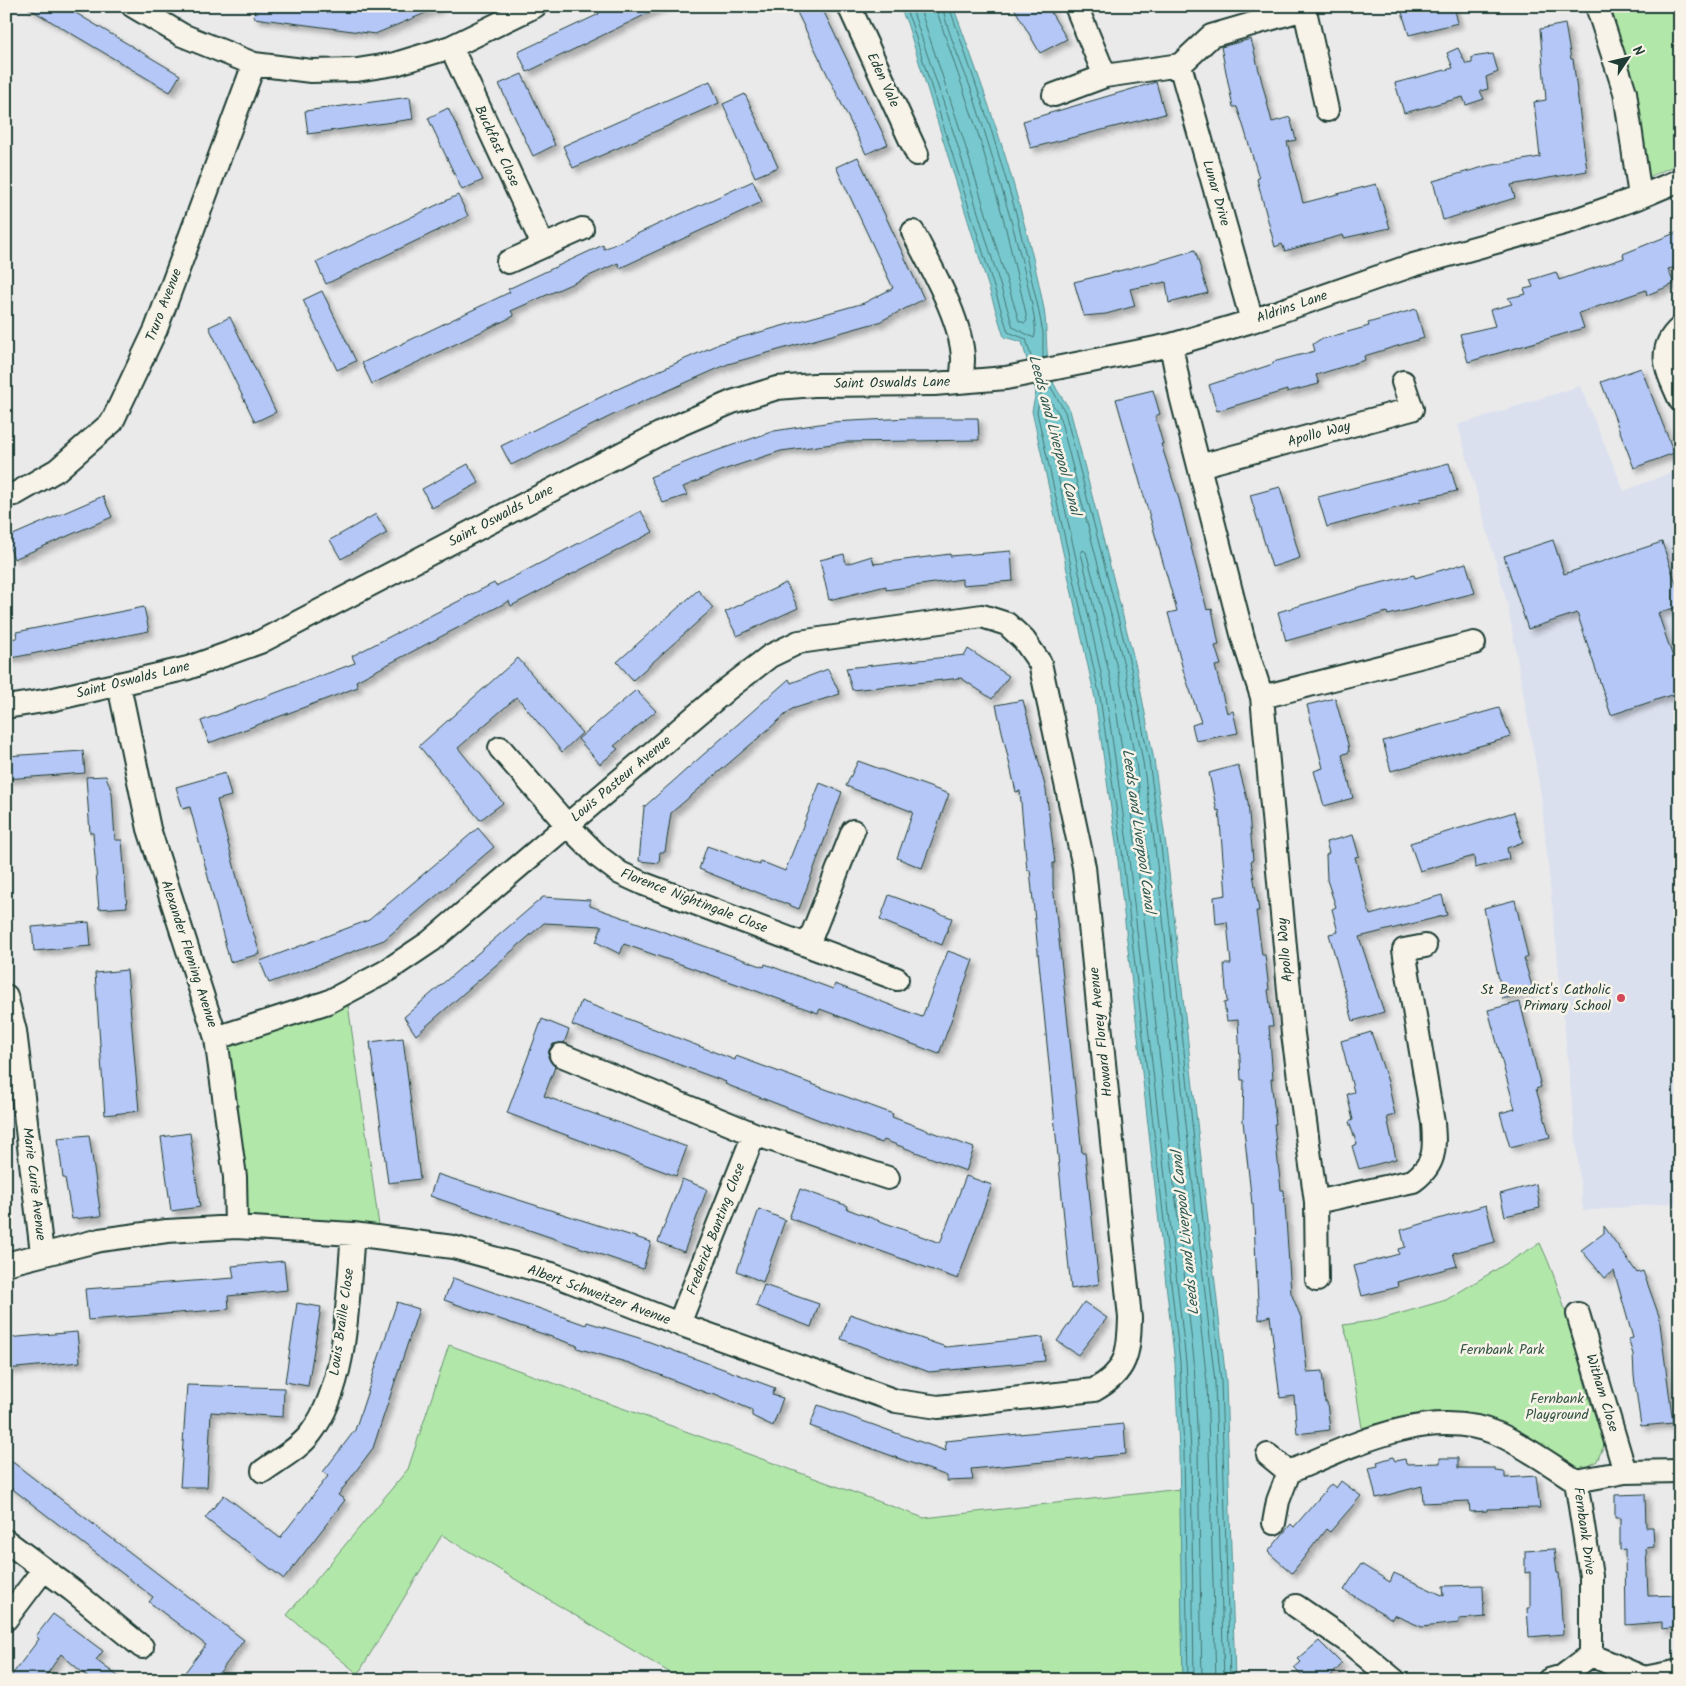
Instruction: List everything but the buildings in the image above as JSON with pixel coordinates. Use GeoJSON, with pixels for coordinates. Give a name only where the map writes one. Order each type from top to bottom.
{"type":"FeatureCollection","features":[{"type":"Feature","properties":{"kind":"street"},"geometry":{"type":"LineString","coordinates":[[134,6],[182,35],[254,64],[311,71],[357,70],[395,64],[451,47],[535,6]]}},
{"type":"Feature","properties":{"kind":"street","name":"Eden Vale"},"geometry":{"type":"LineString","coordinates":[[849,6],[917,154]]}},
{"type":"Feature","properties":{"kind":"street"},"geometry":{"type":"LineString","coordinates":[[1076,6],[1105,76]]}},
{"type":"Feature","properties":{"kind":"street"},"geometry":{"type":"LineString","coordinates":[[1597,6],[1625,92],[1640,197]]}},
{"type":"Feature","properties":{"kind":"street"},"geometry":{"type":"LineString","coordinates":[[1054,95],[1105,76],[1180,65],[1210,36],[1304,8],[1327,110]]}},
{"type":"Feature","properties":{"kind":"street","name":"Buckfast Close"},"geometry":{"type":"LineString","coordinates":[[451,47],[543,245]]}},
{"type":"Feature","properties":{"kind":"street","name":"Truro Avenue"},"geometry":{"type":"LineString","coordinates":[[6,495],[15,494],[57,470],[112,422],[156,329],[254,64]]}},
{"type":"Feature","properties":{"kind":"street","name":"Lunar Drive"},"geometry":{"type":"LineString","coordinates":[[1180,65],[1252,321]]}},
{"type":"Feature","properties":{"kind":"street","name":"Aldrins Lane"},"geometry":{"type":"LineString","coordinates":[[1006,378],[1171,345],[1252,321],[1413,265],[1575,220],[1640,197],[1680,180]]}},
{"type":"Feature","properties":{"kind":"street"},"geometry":{"type":"LineString","coordinates":[[508,262],[582,229]]}},
{"type":"Feature","properties":{"kind":"street"},"geometry":{"type":"LineString","coordinates":[[913,232],[942,291],[959,338],[963,358],[961,382]]}},
{"type":"Feature","properties":{"kind":"street"},"geometry":{"type":"LineString","coordinates":[[1680,328],[1665,347],[1665,363],[1680,400]]}},
{"type":"Feature","properties":{"kind":"street","name":"Apollo Way"},"geometry":{"type":"LineString","coordinates":[[1171,345],[1199,466],[1243,638],[1262,697],[1293,1034],[1316,1202],[1317,1280]]}},
{"type":"Feature","properties":{"kind":"street","name":"Saint Oswalds Lane"},"geometry":{"type":"LineString","coordinates":[[6,707],[119,685],[188,668],[260,642],[665,430],[732,402],[777,388],[814,385],[934,384],[1006,378]]}},
{"type":"Feature","properties":{"kind":"street","name":"Apollo Way"},"geometry":{"type":"LineString","coordinates":[[1199,466],[1412,409],[1403,382]]}},
{"type":"Feature","properties":{"kind":"street","name":"Louis Pasteur Avenue"},"geometry":{"type":"LineString","coordinates":[[216,1038],[328,1002],[385,972],[431,941],[726,690],[770,656],[799,642],[982,616],[1007,624],[1024,640],[1040,663]]}},
{"type":"Feature","properties":{"kind":"street"},"geometry":{"type":"LineString","coordinates":[[1262,697],[1474,643]]}},
{"type":"Feature","properties":{"kind":"street","name":"Howard Florey Avenue"},"geometry":{"type":"LineString","coordinates":[[1040,663],[1084,867],[1130,1318],[1129,1350],[1120,1369],[1109,1382],[1094,1390]]}},
{"type":"Feature","properties":{"kind":"street","name":"Alexander Fleming Avenue"},"geometry":{"type":"LineString","coordinates":[[119,685],[150,829],[216,1038],[235,1177],[236,1227]]}},
{"type":"Feature","properties":{"kind":"street","name":"Florence Nightingale Close"},"geometry":{"type":"LineString","coordinates":[[500,748],[567,825],[608,865],[620,873],[653,888],[897,979]]}},
{"type":"Feature","properties":{"kind":"street"},"geometry":{"type":"LineString","coordinates":[[808,945],[853,831]]}},
{"type":"Feature","properties":{"kind":"street"},"geometry":{"type":"LineString","coordinates":[[1316,1202],[1413,1180],[1425,1172],[1435,1150],[1419,1032],[1404,950],[1425,946]]}},
{"type":"Feature","properties":{"kind":"street","name":"Marie Curie Avenue"},"geometry":{"type":"LineString","coordinates":[[6,996],[15,1031],[42,1253]]}},
{"type":"Feature","properties":{"kind":"street"},"geometry":{"type":"LineString","coordinates":[[561,1055],[754,1134],[888,1178]]}},
{"type":"Feature","properties":{"kind":"street","name":"Frederick Banting Close"},"geometry":{"type":"LineString","coordinates":[[679,1324],[754,1134]]}},
{"type":"Feature","properties":{"kind":"street","name":"Albert Schweitzer Avenue"},"geometry":{"type":"LineString","coordinates":[[6,1264],[42,1253],[100,1240],[167,1231],[236,1227],[352,1234],[452,1248],[552,1274],[679,1324],[904,1402],[938,1407],[1094,1390]]}},
{"type":"Feature","properties":{"kind":"street","name":"Louis Braille Close"},"geometry":{"type":"LineString","coordinates":[[263,1471],[299,1446],[311,1433],[327,1407],[338,1366],[344,1330],[352,1234]]}},
{"type":"Feature","properties":{"kind":"street","name":"Witham Close"},"geometry":{"type":"LineString","coordinates":[[1578,1314],[1625,1472]]}},
{"type":"Feature","properties":{"kind":"street"},"geometry":{"type":"LineString","coordinates":[[1274,1523],[1278,1501],[1289,1472],[1350,1446],[1386,1434],[1442,1425],[1480,1428],[1498,1434],[1576,1481]]}},
{"type":"Feature","properties":{"kind":"street"},"geometry":{"type":"LineString","coordinates":[[1268,1455],[1289,1472]]}},
{"type":"Feature","properties":{"kind":"street","name":"Fernbank Drive"},"geometry":{"type":"LineString","coordinates":[[1591,1655],[1591,1576],[1576,1481],[1625,1472],[1680,1471]]}},
{"type":"Feature","properties":{"kind":"street"},"geometry":{"type":"LineString","coordinates":[[6,1541],[72,1590],[142,1647]]}},
{"type":"Feature","properties":{"kind":"street"},"geometry":{"type":"LineString","coordinates":[[6,1619],[35,1563]]}},
{"type":"Feature","properties":{"kind":"street"},"geometry":{"type":"LineString","coordinates":[[1296,1606],[1350,1643],[1394,1680]]}},
{"type":"Feature","properties":{"kind":"street"},"geometry":{"type":"LineString","coordinates":[[1549,1680],[1563,1676],[1591,1655],[1644,1678],[1680,1671]]}},
{"type":"Feature","properties":{"kind":"shaded area","name":"St Benedict's Catholic Primary School"},"geometry":{"type":"Polygon","coordinates":[[[1580,386],[1624,491],[1680,469],[1680,1202],[1583,1211],[1541,795],[1508,606],[1458,425],[1580,386]]]}},
{"type":"Feature","properties":{"kind":"green space"},"geometry":{"type":"Polygon","coordinates":[[[1601,6],[1680,6],[1680,163],[1649,177],[1629,83],[1601,6]]]}},
{"type":"Feature","properties":{"kind":"green space"},"geometry":{"type":"Polygon","coordinates":[[[347,997],[380,1233],[240,1223],[223,1043],[347,997]]]}},
{"type":"Feature","properties":{"kind":"green space","name":"Fernbank Park"},"geometry":{"type":"Polygon","coordinates":[[[1540,1243],[1561,1296],[1588,1395],[1605,1443],[1597,1461],[1580,1471],[1516,1435],[1482,1420],[1465,1415],[1437,1412],[1426,1413],[1393,1419],[1362,1428],[1348,1340],[1343,1325],[1378,1320],[1446,1300],[1540,1243]]]}},
{"type":"Feature","properties":{"kind":"green space"},"geometry":{"type":"Polygon","coordinates":[[[449,1345],[924,1518],[1180,1489],[1183,1680],[682,1680],[442,1535],[358,1674],[287,1615],[408,1469],[449,1345]]]}},
{"type":"Feature","properties":{"kind":"water","name":"Leeds and Liverpool Canal"},"geometry":{"type":"Polygon","coordinates":[[[899,6],[953,6],[972,57],[1014,186],[1044,309],[1047,356],[1051,375],[1070,410],[1136,667],[1154,760],[1166,846],[1226,1381],[1235,1680],[1183,1680],[1179,1452],[1175,1363],[1116,843],[1095,698],[1032,411],[1036,392],[1022,342],[1004,337],[907,23],[899,6]]]}},
{"type":"Feature","properties":{"kind":"place","name":"St Benedict's Catholic Primary School"},"geometry":{"type":"Point","coordinates":[1621,998]}},
{"type":"Feature","properties":{"kind":"park label","name":"Fernbank Playground"},"geometry":{"type":"Point","coordinates":[1557,1408]}}]}
